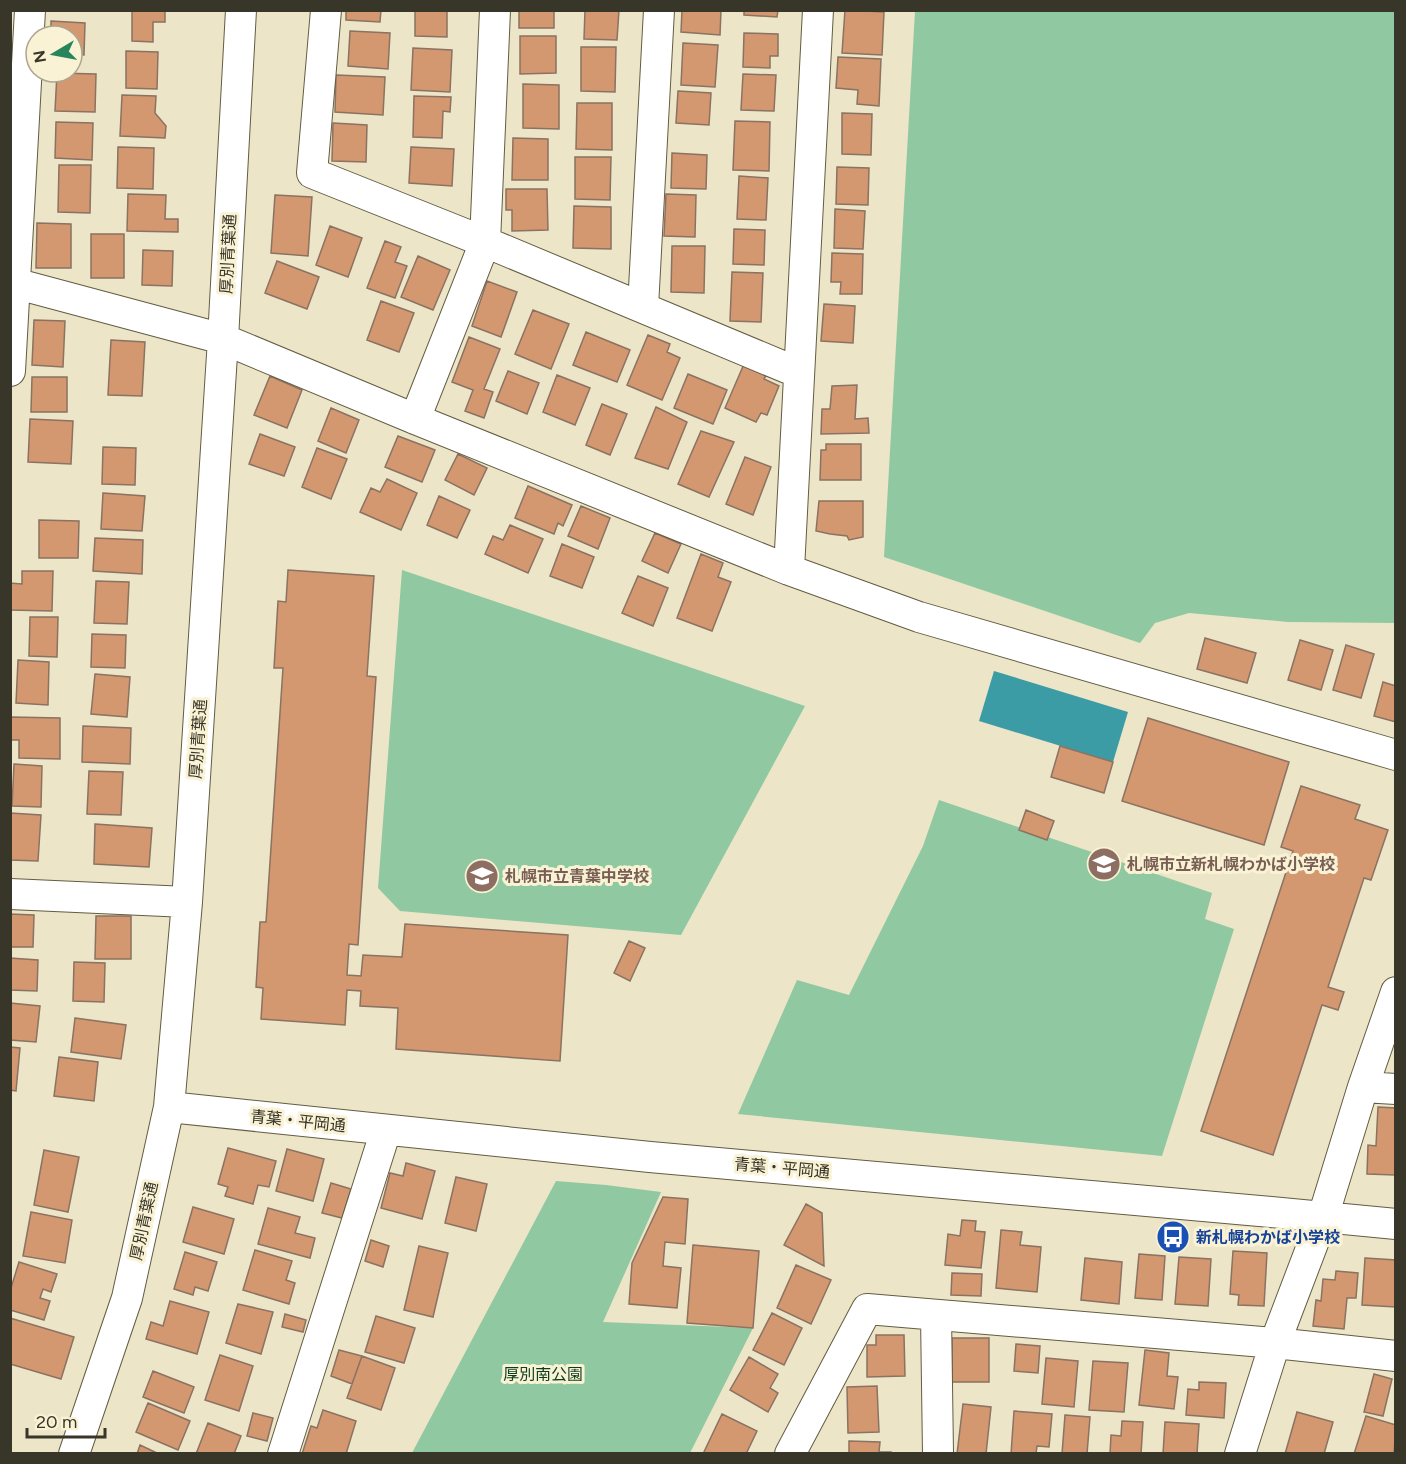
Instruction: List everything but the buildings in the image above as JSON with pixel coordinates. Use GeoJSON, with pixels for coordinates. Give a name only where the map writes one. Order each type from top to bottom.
{"type":"FeatureCollection","features":[{"type":"Feature","properties":{"kind":"street"},"geometry":{"type":"LineString","coordinates":[[10,371],[13,282],[30,10]]}},
{"type":"Feature","properties":{"kind":"street","name":"厚別青葉通"},"geometry":{"type":"LineString","coordinates":[[74,1454],[128,1298],[169,1107],[187,902],[223,339],[241,10]]}},
{"type":"Feature","properties":{"kind":"street"},"geometry":{"type":"LineString","coordinates":[[326,10],[312,173],[485,242],[799,373]]}},
{"type":"Feature","properties":{"kind":"street"},"geometry":{"type":"LineString","coordinates":[[416,419],[485,242],[495,10]]}},
{"type":"Feature","properties":{"kind":"street"},"geometry":{"type":"LineString","coordinates":[[643,307],[658,10]]}},
{"type":"Feature","properties":{"kind":"street"},"geometry":{"type":"LineString","coordinates":[[789,570],[818,10]]}},
{"type":"Feature","properties":{"kind":"street"},"geometry":{"type":"LineString","coordinates":[[13,282],[223,339],[789,570],[919,617],[1395,755]]}},
{"type":"Feature","properties":{"kind":"street"},"geometry":{"type":"LineString","coordinates":[[10,894],[187,902]]}},
{"type":"Feature","properties":{"kind":"street"},"geometry":{"type":"LineString","coordinates":[[1240,1454],[1275,1343],[1323,1217],[1395,992]]}},
{"type":"Feature","properties":{"kind":"street"},"geometry":{"type":"LineString","coordinates":[[1363,1087],[1395,1089]]}},
{"type":"Feature","properties":{"kind":"street","name":"青葉・平岡通"},"geometry":{"type":"LineString","coordinates":[[169,1107],[650,1157],[1395,1224]]}},
{"type":"Feature","properties":{"kind":"street"},"geometry":{"type":"LineString","coordinates":[[283,1454],[386,1130]]}},
{"type":"Feature","properties":{"kind":"street"},"geometry":{"type":"LineString","coordinates":[[790,1454],[867,1309],[1275,1343],[1395,1356]]}},
{"type":"Feature","properties":{"kind":"street"},"geometry":{"type":"LineString","coordinates":[[936,1315],[938,1454]]}},
{"type":"Feature","properties":{"kind":"green space"},"geometry":{"type":"Polygon","coordinates":[[[915,11],[1395,11],[1395,623],[1288,622],[1189,613],[1155,623],[1140,643],[884,557],[915,11]]]}},
{"type":"Feature","properties":{"kind":"green space"},"geometry":{"type":"Polygon","coordinates":[[[402,570],[805,706],[681,935],[400,911],[378,888],[402,570]]]}},
{"type":"Feature","properties":{"kind":"green space"},"geometry":{"type":"Polygon","coordinates":[[[939,800],[1212,893],[1205,919],[1234,929],[1162,1156],[738,1114],[797,980],[849,995],[923,846],[939,800]]]}},
{"type":"Feature","properties":{"kind":"green space","name":"厚別南公園"},"geometry":{"type":"Polygon","coordinates":[[[556,1181],[661,1192],[603,1322],[753,1328],[690,1453],[412,1453],[556,1181]]]}},
{"type":"Feature","properties":{"kind":"water"},"geometry":{"type":"Polygon","coordinates":[[[994,671],[1128,712],[1113,762],[979,721],[994,671]]]}},
{"type":"Feature","properties":{"kind":"place","name":"札幌市立新札幌わかば小学校"},"geometry":{"type":"Point","coordinates":[1104,864]}},
{"type":"Feature","properties":{"kind":"place","name":"札幌市立青葉中学校"},"geometry":{"type":"Point","coordinates":[482,876]}},
{"type":"Feature","properties":{"kind":"place","name":"新札幌わかば小学校"},"geometry":{"type":"Point","coordinates":[1173,1237]}}]}
